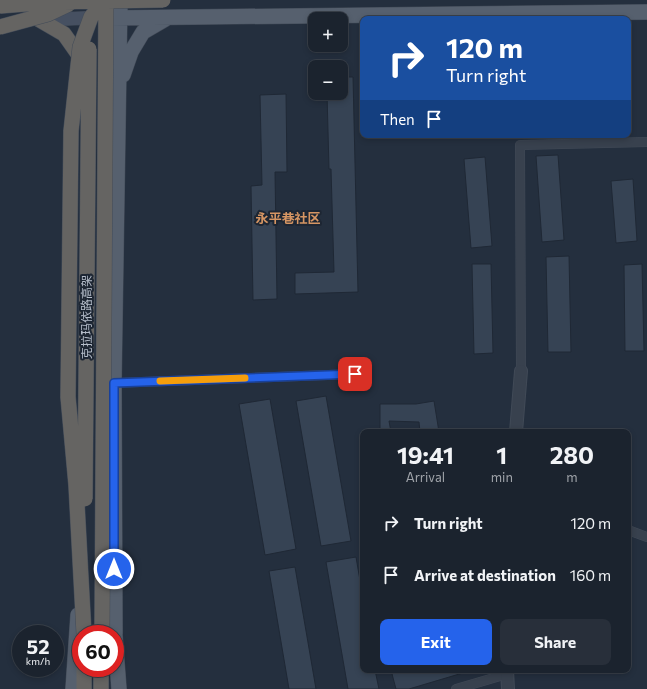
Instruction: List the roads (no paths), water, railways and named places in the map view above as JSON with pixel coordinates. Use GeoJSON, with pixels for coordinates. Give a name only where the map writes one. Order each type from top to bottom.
{"type":"FeatureCollection","features":[{"type":"Feature","properties":{"kind":"highway"},"geometry":{"type":"LineString","coordinates":[[0,27],[48,14],[67,6],[74,0]]}},
{"type":"Feature","properties":{"kind":"highway","name":"克拉玛依路高架"},"geometry":{"type":"LineString","coordinates":[[84,625],[88,0]]}},
{"type":"Feature","properties":{"kind":"highway"},"geometry":{"type":"LineString","coordinates":[[84,625],[76,484],[68,397],[72,131],[80,48],[91,16],[106,0]]}},
{"type":"Feature","properties":{"kind":"highway","name":"克拉玛依路高架"},"geometry":{"type":"LineString","coordinates":[[102,625],[106,0]]}},
{"type":"Feature","properties":{"kind":"highway"},"geometry":{"type":"LineString","coordinates":[[0,6],[50,2],[163,0]]}},
{"type":"Feature","properties":{"kind":"highway"},"geometry":{"type":"LineString","coordinates":[[40,20],[64,34],[71,42],[86,66]]}},
{"type":"Feature","properties":{"kind":"highway"},"geometry":{"type":"LineString","coordinates":[[84,677],[84,689]]}},
{"type":"Feature","properties":{"kind":"highway"},"geometry":{"type":"LineString","coordinates":[[101,677],[101,689]]}},
{"type":"Feature","properties":{"kind":"main road"},"geometry":{"type":"LineString","coordinates":[[73,689],[81,572],[88,0]]}},
{"type":"Feature","properties":{"kind":"main road"},"geometry":{"type":"LineString","coordinates":[[115,625],[114,383],[120,0]]}},
{"type":"Feature","properties":{"kind":"main road"},"geometry":{"type":"LineString","coordinates":[[0,21],[87,18],[647,12]]}},
{"type":"Feature","properties":{"kind":"main road"},"geometry":{"type":"LineString","coordinates":[[119,85],[131,52],[143,32],[168,18]]}},
{"type":"Feature","properties":{"kind":"main road"},"geometry":{"type":"LineString","coordinates":[[118,677],[119,689]]}},
{"type":"Feature","properties":{"kind":"street"},"geometry":{"type":"LineString","coordinates":[[516,429],[521,371],[520,145],[647,142]]}},
{"type":"Feature","properties":{"kind":"street"},"geometry":{"type":"LineString","coordinates":[[114,383],[355,374]]}},
{"type":"Feature","properties":{"kind":"street"},"geometry":{"type":"LineString","coordinates":[[631,531],[647,537]]}},
{"type":"Feature","properties":{"kind":"street"},"geometry":{"type":"LineString","coordinates":[[456,689],[504,673]]}},
{"type":"Feature","properties":{"kind":"street"},"geometry":{"type":"LineString","coordinates":[[507,673],[508,689]]}},
{"type":"Feature","properties":{"kind":"district","name":"永平巷社区"},"geometry":{"type":"Point","coordinates":[288,218]}}]}
